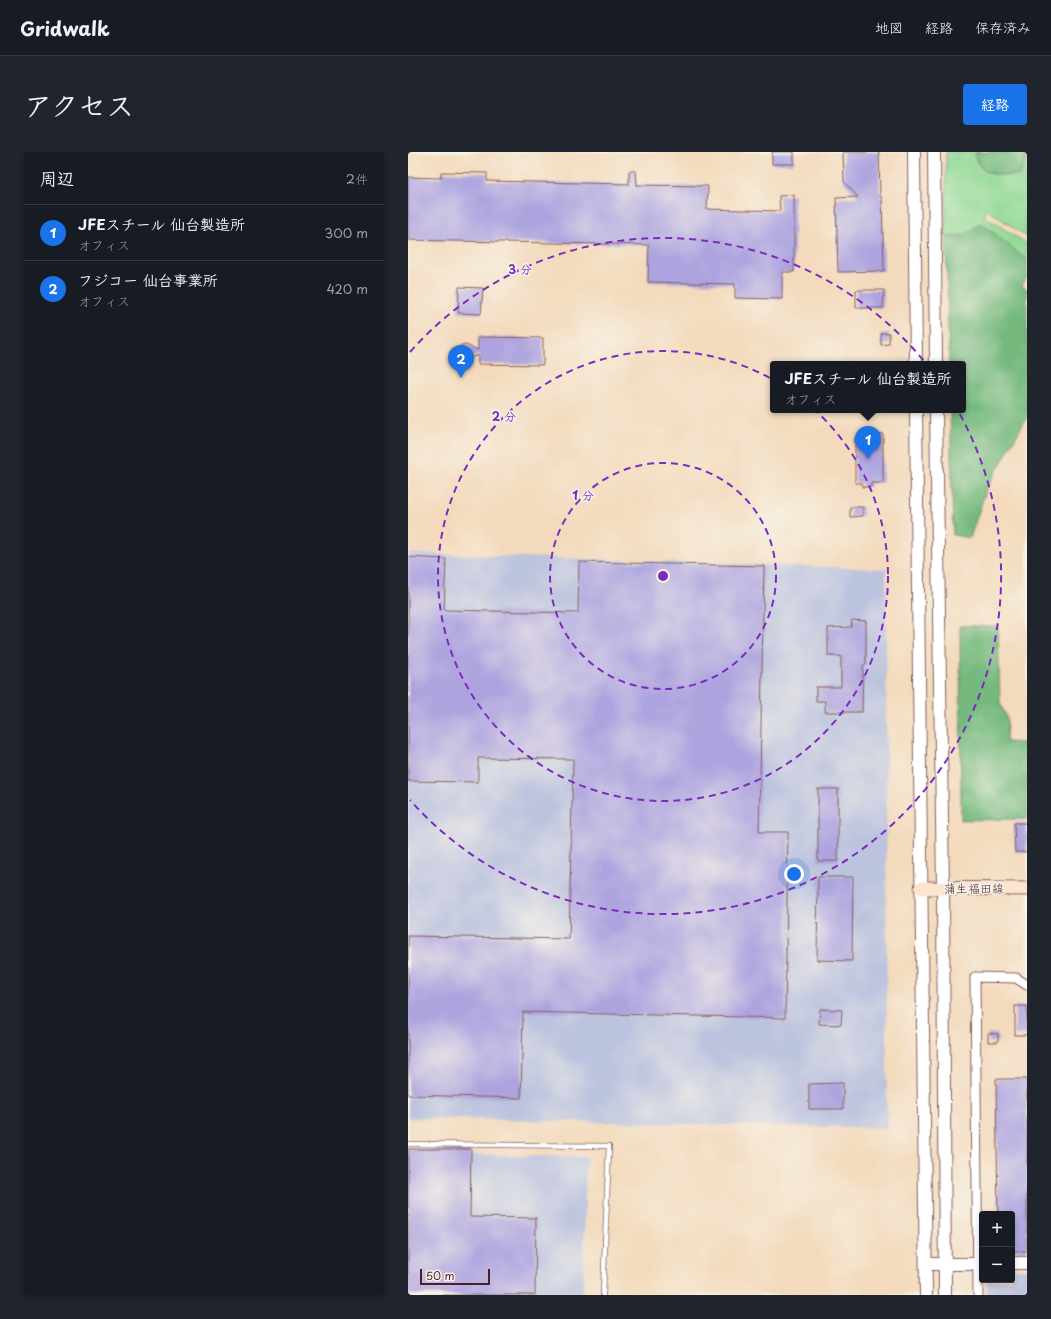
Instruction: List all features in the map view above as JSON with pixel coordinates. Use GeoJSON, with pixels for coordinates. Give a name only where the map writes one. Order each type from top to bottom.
{"type":"FeatureCollection","features":[{"type":"Feature","properties":{"kind":"main road","name":"蒲生福田線"},"geometry":{"type":"LineString","coordinates":[[921,888],[1027,889]]}},
{"type":"Feature","properties":{"kind":"street"},"geometry":{"type":"LineString","coordinates":[[914,152],[916,361]]}},
{"type":"Feature","properties":{"kind":"street"},"geometry":{"type":"LineString","coordinates":[[934,152],[936,361]]}},
{"type":"Feature","properties":{"kind":"street"},"geometry":{"type":"LineString","coordinates":[[916,413],[926,1295]]}},
{"type":"Feature","properties":{"kind":"street"},"geometry":{"type":"LineString","coordinates":[[936,413],[943,888],[945,1295]]}},
{"type":"Feature","properties":{"kind":"street"},"geometry":{"type":"LineString","coordinates":[[980,1247],[974,977],[1016,978],[1027,985]]}},
{"type":"Feature","properties":{"kind":"street"},"geometry":{"type":"LineString","coordinates":[[1015,1263],[1027,1263]]}},
{"type":"Feature","properties":{"kind":"street"},"geometry":{"type":"LineString","coordinates":[[926,1264],[979,1264]]}},
{"type":"Feature","properties":{"kind":"street"},"geometry":{"type":"LineString","coordinates":[[978,1295],[979,1280]]}},
{"type":"Feature","properties":{"kind":"lane"},"geometry":{"type":"LineString","coordinates":[[408,1144],[609,1146],[603,1295]]}},
{"type":"Feature","properties":{"kind":"shaded area"},"geometry":{"type":"Polygon","coordinates":[[[408,553],[886,569],[887,1128],[408,1118],[408,553]]]}},
{"type":"Feature","properties":{"kind":"shaded area"},"geometry":{"type":"Polygon","coordinates":[[[408,1153],[586,1157],[583,1295],[408,1295],[408,1153]]]}},
{"type":"Feature","properties":{"kind":"shaded area"},"geometry":{"type":"Polygon","coordinates":[[[1015,1269],[1027,1269],[1027,1295],[987,1295],[987,1283],[1015,1283],[1015,1269]]]}},
{"type":"Feature","properties":{"kind":"green space"},"geometry":{"type":"Polygon","coordinates":[[[946,152],[977,152],[975,155],[981,168],[992,174],[999,175],[1020,175],[1027,156],[1027,237],[988,210],[984,216],[1027,244],[1027,260],[1022,256],[964,235],[946,237],[946,152]]]}},
{"type":"Feature","properties":{"kind":"green space"},"geometry":{"type":"Polygon","coordinates":[[[977,152],[1027,152],[1020,175],[999,175],[992,174],[981,168],[975,155],[977,152]]]}},
{"type":"Feature","properties":{"kind":"green space"},"geometry":{"type":"Polygon","coordinates":[[[981,223],[1027,260],[1027,276],[1022,286],[1027,289],[1027,417],[986,490],[970,538],[953,535],[950,413],[966,413],[966,361],[949,361],[946,237],[964,235],[981,223]]]}},
{"type":"Feature","properties":{"kind":"green space"},"geometry":{"type":"Polygon","coordinates":[[[960,626],[998,626],[1000,703],[1007,719],[1006,742],[1027,743],[1027,819],[961,820],[960,626]]]}},
{"type":"Feature","properties":{"kind":"building"},"geometry":{"type":"Polygon","coordinates":[[[772,152],[794,152],[794,164],[772,164],[772,152]]]}},
{"type":"Feature","properties":{"kind":"building"},"geometry":{"type":"Polygon","coordinates":[[[843,152],[879,152],[884,271],[838,272],[836,198],[858,197],[844,182],[843,152]]]}},
{"type":"Feature","properties":{"kind":"building"},"geometry":{"type":"Polygon","coordinates":[[[629,171],[636,171],[637,185],[708,186],[707,209],[780,211],[779,196],[794,195],[794,272],[782,272],[782,299],[735,298],[735,284],[648,282],[649,245],[408,240],[408,177],[441,178],[441,172],[487,173],[487,181],[629,184],[629,171]]]}},
{"type":"Feature","properties":{"kind":"building"},"geometry":{"type":"Polygon","coordinates":[[[459,287],[483,288],[481,314],[458,313],[459,287]]]}},
{"type":"Feature","properties":{"kind":"building"},"geometry":{"type":"Polygon","coordinates":[[[856,290],[884,290],[883,308],[856,308],[856,290]]]}},
{"type":"Feature","properties":{"kind":"building"},"geometry":{"type":"Polygon","coordinates":[[[881,333],[889,333],[889,344],[881,345],[881,333]]]}},
{"type":"Feature","properties":{"kind":"building"},"geometry":{"type":"Polygon","coordinates":[[[478,337],[543,338],[543,365],[478,364],[478,355],[466,360],[459,358],[457,352],[461,345],[466,345],[478,350],[478,337]]]}},
{"type":"Feature","properties":{"kind":"building"},"geometry":{"type":"Polygon","coordinates":[[[863,434],[883,434],[883,483],[871,483],[871,487],[862,487],[862,483],[855,483],[855,438],[863,438],[863,434]]]}},
{"type":"Feature","properties":{"kind":"building"},"geometry":{"type":"Polygon","coordinates":[[[850,507],[863,507],[863,516],[850,517],[850,507]]]}},
{"type":"Feature","properties":{"kind":"building"},"geometry":{"type":"Polygon","coordinates":[[[408,557],[446,559],[444,610],[578,613],[579,562],[764,566],[759,832],[788,832],[785,1018],[523,1012],[521,1098],[408,1095],[408,936],[569,939],[573,759],[478,758],[478,782],[408,781],[408,557]]]}},
{"type":"Feature","properties":{"kind":"building"},"geometry":{"type":"Polygon","coordinates":[[[852,620],[866,621],[866,665],[863,665],[862,712],[825,712],[825,701],[816,701],[816,687],[841,687],[841,656],[828,656],[828,628],[851,627],[852,620]]]}},
{"type":"Feature","properties":{"kind":"building"},"geometry":{"type":"Polygon","coordinates":[[[818,789],[838,789],[838,861],[818,861],[818,789]]]}},
{"type":"Feature","properties":{"kind":"building"},"geometry":{"type":"Polygon","coordinates":[[[1014,823],[1027,823],[1027,852],[1015,852],[1014,823]]]}},
{"type":"Feature","properties":{"kind":"building"},"geometry":{"type":"Polygon","coordinates":[[[818,877],[853,877],[852,961],[817,960],[818,877]]]}},
{"type":"Feature","properties":{"kind":"building"},"geometry":{"type":"Polygon","coordinates":[[[1015,1006],[1027,1006],[1027,1035],[1015,1035],[1015,1006]]]}},
{"type":"Feature","properties":{"kind":"building"},"geometry":{"type":"Polygon","coordinates":[[[820,1009],[842,1010],[841,1025],[819,1024],[820,1009]]]}},
{"type":"Feature","properties":{"kind":"building"},"geometry":{"type":"Polygon","coordinates":[[[988,1033],[998,1034],[998,1042],[988,1042],[988,1033]]]}},
{"type":"Feature","properties":{"kind":"building"},"geometry":{"type":"Polygon","coordinates":[[[996,1079],[1027,1079],[1027,1251],[1015,1251],[1015,1211],[998,1211],[996,1079]]]}},
{"type":"Feature","properties":{"kind":"building"},"geometry":{"type":"Polygon","coordinates":[[[843,1083],[843,1109],[809,1109],[809,1084],[843,1083]]]}},
{"type":"Feature","properties":{"kind":"building"},"geometry":{"type":"Polygon","coordinates":[[[408,1149],[471,1149],[470,1217],[536,1218],[535,1295],[408,1295],[408,1149]]]}},
{"type":"Feature","properties":{"kind":"place","name":"フジコー 仙台事業所"},"geometry":{"type":"Point","coordinates":[461,378]}},
{"type":"Feature","properties":{"kind":"place","name":"JFEスチール 仙台製造所"},"geometry":{"type":"Point","coordinates":[868,459]}}]}
